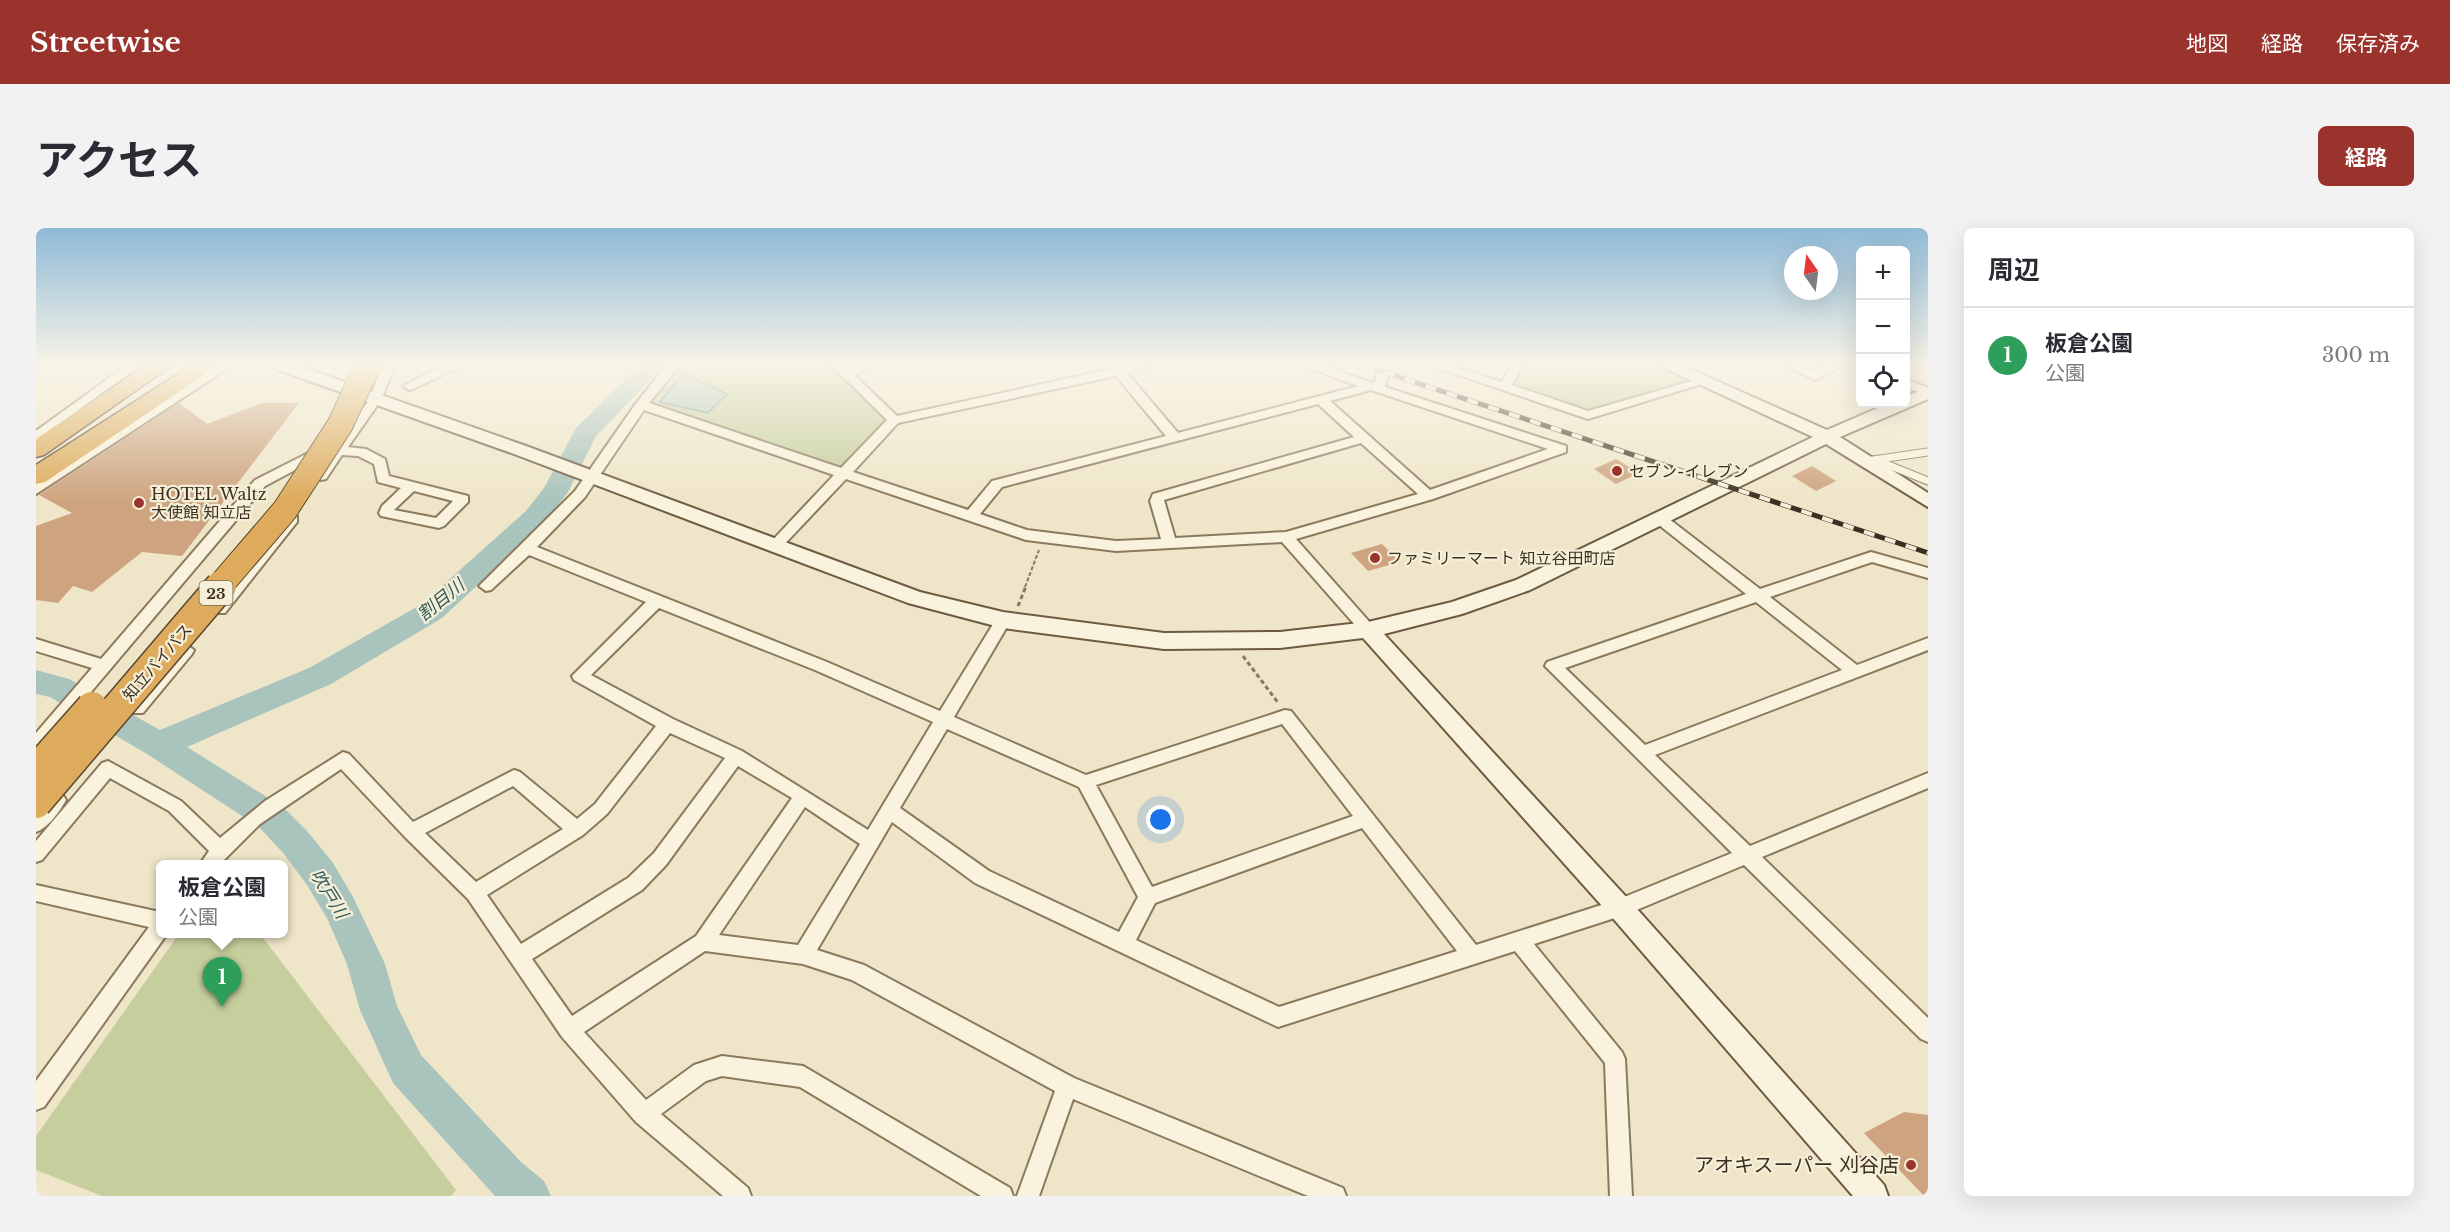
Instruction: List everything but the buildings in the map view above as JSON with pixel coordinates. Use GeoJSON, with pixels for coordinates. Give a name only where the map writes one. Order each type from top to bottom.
{"type":"FeatureCollection","features":[{"type":"Feature","properties":{"kind":"highway"},"geometry":{"type":"LineString","coordinates":[[36,450],[94,410]]}},
{"type":"Feature","properties":{"kind":"highway"},"geometry":{"type":"LineString","coordinates":[[36,456],[104,410]]}},
{"type":"Feature","properties":{"kind":"highway"},"geometry":{"type":"LineString","coordinates":[[36,468],[122,410]]}},
{"type":"Feature","properties":{"kind":"highway"},"geometry":{"type":"LineString","coordinates":[[36,476],[138,410]]}},
{"type":"Feature","properties":{"kind":"highway","name":"知立バイパス"},"geometry":{"type":"LineString","coordinates":[[36,770],[164,627],[266,508],[328,410]]}},
{"type":"Feature","properties":{"kind":"highway","name":"知立バイパス"},"geometry":{"type":"LineString","coordinates":[[36,803],[285,510],[340,425],[347,410]]}},
{"type":"Feature","properties":{"kind":"street"},"geometry":{"type":"LineString","coordinates":[[36,437],[73,410]]}},
{"type":"Feature","properties":{"kind":"street"},"geometry":{"type":"LineString","coordinates":[[36,490],[155,410]]}},
{"type":"Feature","properties":{"kind":"street"},"geometry":{"type":"LineString","coordinates":[[36,824],[255,568],[367,410]]}},
{"type":"Feature","properties":{"kind":"street"},"geometry":{"type":"LineString","coordinates":[[403,410],[915,598],[1008,621],[1164,641],[1232,642],[1281,640],[1368,630],[1455,609],[1523,585],[1827,437],[1887,410]]}},
{"type":"Feature","properties":{"kind":"street"},"geometry":{"type":"LineString","coordinates":[[486,586],[528,549],[580,494],[586,477],[637,410]]}},
{"type":"Feature","properties":{"kind":"street"},"geometry":{"type":"LineString","coordinates":[[656,410],[1026,535],[1116,546],[1286,537],[1428,496],[1561,449],[1442,410]]}},
{"type":"Feature","properties":{"kind":"street"},"geometry":{"type":"LineString","coordinates":[[884,410],[894,420]]}},
{"type":"Feature","properties":{"kind":"street"},"geometry":{"type":"LineString","coordinates":[[774,547],[894,420],[937,410]]}},
{"type":"Feature","properties":{"kind":"street"},"geometry":{"type":"LineString","coordinates":[[1151,410],[1174,437]]}},
{"type":"Feature","properties":{"kind":"street"},"geometry":{"type":"LineString","coordinates":[[972,516],[997,484],[1281,410]]}},
{"type":"Feature","properties":{"kind":"street"},"geometry":{"type":"LineString","coordinates":[[1333,410],[1428,496]]}},
{"type":"Feature","properties":{"kind":"street"},"geometry":{"type":"LineString","coordinates":[[1574,410],[1588,415],[1605,410]]}},
{"type":"Feature","properties":{"kind":"street"},"geometry":{"type":"LineString","coordinates":[[1766,410],[1827,437],[1871,460],[1928,501]]}},
{"type":"Feature","properties":{"kind":"street"},"geometry":{"type":"LineString","coordinates":[[36,745],[260,483],[349,435]]}},
{"type":"Feature","properties":{"kind":"street"},"geometry":{"type":"LineString","coordinates":[[1170,544],[1157,501],[1158,497],[1364,438]]}},
{"type":"Feature","properties":{"kind":"street"},"geometry":{"type":"LineString","coordinates":[[338,451],[361,452],[380,462],[383,479],[452,496],[463,499],[439,523],[386,513],[387,509],[411,486]]}},
{"type":"Feature","properties":{"kind":"street"},"geometry":{"type":"LineString","coordinates":[[1659,518],[1855,672]]}},
{"type":"Feature","properties":{"kind":"street"},"geometry":{"type":"LineString","coordinates":[[1286,537],[1620,908],[1873,1196]]}},
{"type":"Feature","properties":{"kind":"street"},"geometry":{"type":"LineString","coordinates":[[528,549],[821,666],[1085,782],[1148,897]]}},
{"type":"Feature","properties":{"kind":"street"},"geometry":{"type":"LineString","coordinates":[[1928,573],[1888,560],[1872,558],[1553,666],[1928,1032]]}},
{"type":"Feature","properties":{"kind":"street"},"geometry":{"type":"LineString","coordinates":[[656,602],[580,676],[667,724],[736,756],[803,795],[872,842]]}},
{"type":"Feature","properties":{"kind":"street"},"geometry":{"type":"LineString","coordinates":[[803,955],[944,721],[1008,621]]}},
{"type":"Feature","properties":{"kind":"street"},"geometry":{"type":"LineString","coordinates":[[1641,753],[1928,644]]}},
{"type":"Feature","properties":{"kind":"street"},"geometry":{"type":"LineString","coordinates":[[36,645],[102,668]]}},
{"type":"Feature","properties":{"kind":"street"},"geometry":{"type":"LineString","coordinates":[[1085,782],[1285,716],[1472,955]]}},
{"type":"Feature","properties":{"kind":"street"},"geometry":{"type":"LineString","coordinates":[[475,893],[577,830],[601,809],[667,724]]}},
{"type":"Feature","properties":{"kind":"street"},"geometry":{"type":"LineString","coordinates":[[517,957],[635,884],[660,859],[736,756]]}},
{"type":"Feature","properties":{"kind":"street"},"geometry":{"type":"LineString","coordinates":[[36,854],[108,768],[175,806],[219,851],[288,793],[343,759],[411,832],[475,893],[569,1030],[644,1114],[740,1196]]}},
{"type":"Feature","properties":{"kind":"street"},"geometry":{"type":"LineString","coordinates":[[411,832],[513,777],[577,830]]}},
{"type":"Feature","properties":{"kind":"street"},"geometry":{"type":"LineString","coordinates":[[891,811],[982,877],[1278,1017],[1620,908],[1928,780]]}},
{"type":"Feature","properties":{"kind":"street"},"geometry":{"type":"LineString","coordinates":[[569,1030],[703,942],[803,795]]}},
{"type":"Feature","properties":{"kind":"street"},"geometry":{"type":"LineString","coordinates":[[1124,943],[1148,897],[1365,819]]}},
{"type":"Feature","properties":{"kind":"street"},"geometry":{"type":"LineString","coordinates":[[36,893],[156,920]]}},
{"type":"Feature","properties":{"kind":"street"},"geometry":{"type":"LineString","coordinates":[[36,1099],[156,933]]}},
{"type":"Feature","properties":{"kind":"street"},"geometry":{"type":"LineString","coordinates":[[1518,940],[1615,1059],[1621,1196]]}},
{"type":"Feature","properties":{"kind":"street"},"geometry":{"type":"LineString","coordinates":[[703,942],[803,955],[857,972],[1067,1086],[1335,1196]]}},
{"type":"Feature","properties":{"kind":"street"},"geometry":{"type":"LineString","coordinates":[[644,1114],[701,1072],[722,1066],[803,1077],[1002,1196]]}},
{"type":"Feature","properties":{"kind":"street"},"geometry":{"type":"LineString","coordinates":[[1028,1196],[1067,1086]]}},
{"type":"Feature","properties":{"kind":"lane"},"geometry":{"type":"LineString","coordinates":[[1871,460],[1928,452]]}},
{"type":"Feature","properties":{"kind":"lane"},"geometry":{"type":"LineString","coordinates":[[1871,460],[1928,482]]}},
{"type":"Feature","properties":{"kind":"path"},"geometry":{"type":"LineString","coordinates":[[1008,621],[1044,537]]}},
{"type":"Feature","properties":{"kind":"path"},"geometry":{"type":"LineString","coordinates":[[1232,642],[1284,710],[1285,716]]}},
{"type":"Feature","properties":{"kind":"green space"},"geometry":{"type":"Polygon","coordinates":[[[674,410],[874,410],[885,422],[844,464],[838,466],[674,410]]]}},
{"type":"Feature","properties":{"kind":"green space"},"geometry":{"type":"Polygon","coordinates":[[[176,938],[263,938],[456,1190],[451,1196],[102,1196],[36,1170],[36,1136],[176,938]]]}},
{"type":"Feature","properties":{"kind":"waterway","name":"割目川"},"geometry":{"type":"LineString","coordinates":[[158,745],[320,676],[432,611],[535,517],[555,492],[585,433],[608,410]]}},
{"type":"Feature","properties":{"kind":"waterway","name":"吹戸川"},"geometry":{"type":"LineString","coordinates":[[36,682],[58,687],[158,745]]}},
{"type":"Feature","properties":{"kind":"waterway","name":"吹戸川"},"geometry":{"type":"LineString","coordinates":[[158,745],[271,817],[296,843],[320,874],[340,908],[366,964],[379,1010],[407,1069],[506,1177],[529,1196]]}},
{"type":"Feature","properties":{"kind":"railway"},"geometry":{"type":"LineString","coordinates":[[1499,410],[1928,553]]}},
{"type":"Feature","properties":{"kind":"place","name":"セブン-イレブン"},"geometry":{"type":"Point","coordinates":[1617,471]}},
{"type":"Feature","properties":{"kind":"place","name":"HOTEL Waltz 大使館 知立店"},"geometry":{"type":"Point","coordinates":[139,503]}},
{"type":"Feature","properties":{"kind":"place","name":"ファミリーマート 知立谷田町店"},"geometry":{"type":"Point","coordinates":[1375,558]}},
{"type":"Feature","properties":{"kind":"place","name":"板倉公園"},"geometry":{"type":"Point","coordinates":[222,1007]}},
{"type":"Feature","properties":{"kind":"place","name":"アオキスーパー 刈谷店"},"geometry":{"type":"Point","coordinates":[1911,1165]}}]}
